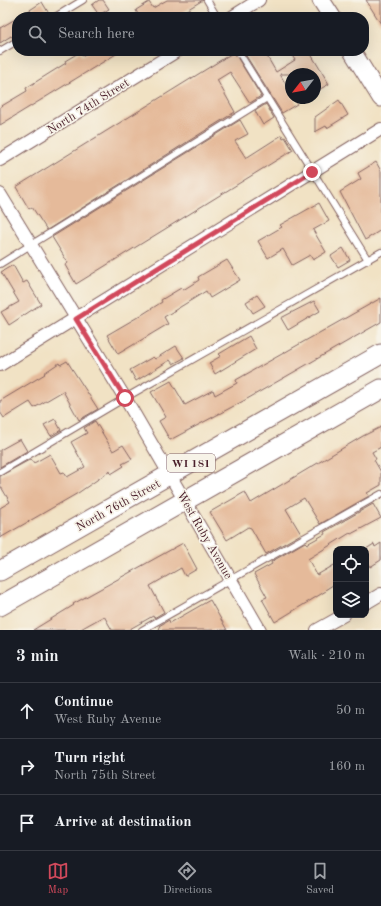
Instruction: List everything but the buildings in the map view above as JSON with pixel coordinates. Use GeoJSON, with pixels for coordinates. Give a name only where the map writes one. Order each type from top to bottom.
{"type":"FeatureCollection","features":[{"type":"Feature","properties":{"kind":"main road","name":"North 76th Street"},"geometry":{"type":"LineString","coordinates":[[0,571],[171,475],[381,354]]}},
{"type":"Feature","properties":{"kind":"main road","name":"WI 181"},"geometry":{"type":"LineString","coordinates":[[0,606],[381,389]]}},
{"type":"Feature","properties":{"kind":"street"},"geometry":{"type":"LineString","coordinates":[[240,12],[259,0]]}},
{"type":"Feature","properties":{"kind":"street"},"geometry":{"type":"LineString","coordinates":[[321,0],[329,12]]}},
{"type":"Feature","properties":{"kind":"street","name":"North 74th Street"},"geometry":{"type":"LineString","coordinates":[[0,160],[169,56]]}},
{"type":"Feature","properties":{"kind":"street"},"geometry":{"type":"LineString","coordinates":[[355,56],[381,98]]}},
{"type":"Feature","properties":{"kind":"street"},"geometry":{"type":"LineString","coordinates":[[0,365],[381,129]]}},
{"type":"Feature","properties":{"kind":"street","name":"West Ruby Avenue"},"geometry":{"type":"LineString","coordinates":[[0,194],[32,244],[171,475],[185,502],[260,630]]}},
{"type":"Feature","properties":{"kind":"street"},"geometry":{"type":"LineString","coordinates":[[369,601],[381,594]]}},
{"type":"Feature","properties":{"kind":"street"},"geometry":{"type":"LineString","coordinates":[[318,630],[339,618]]}},
{"type":"Feature","properties":{"kind":"lane"},"geometry":{"type":"LineString","coordinates":[[64,12],[83,0]]}},
{"type":"Feature","properties":{"kind":"lane"},"geometry":{"type":"LineString","coordinates":[[207,0],[214,12]]}},
{"type":"Feature","properties":{"kind":"lane"},"geometry":{"type":"LineString","coordinates":[[0,51],[12,44]]}},
{"type":"Feature","properties":{"kind":"lane"},"geometry":{"type":"LineString","coordinates":[[241,56],[368,260]]}},
{"type":"Feature","properties":{"kind":"lane"},"geometry":{"type":"LineString","coordinates":[[0,264],[267,98]]}},
{"type":"Feature","properties":{"kind":"lane"},"geometry":{"type":"LineString","coordinates":[[0,472],[125,398],[381,252]]}},
{"type":"Feature","properties":{"kind":"lane"},"geometry":{"type":"LineString","coordinates":[[142,630],[381,494]]}},
{"type":"Feature","properties":{"kind":"route"},"geometry":{"type":"LineString","coordinates":[[125,398],[76,319],[312,172]]}}]}
